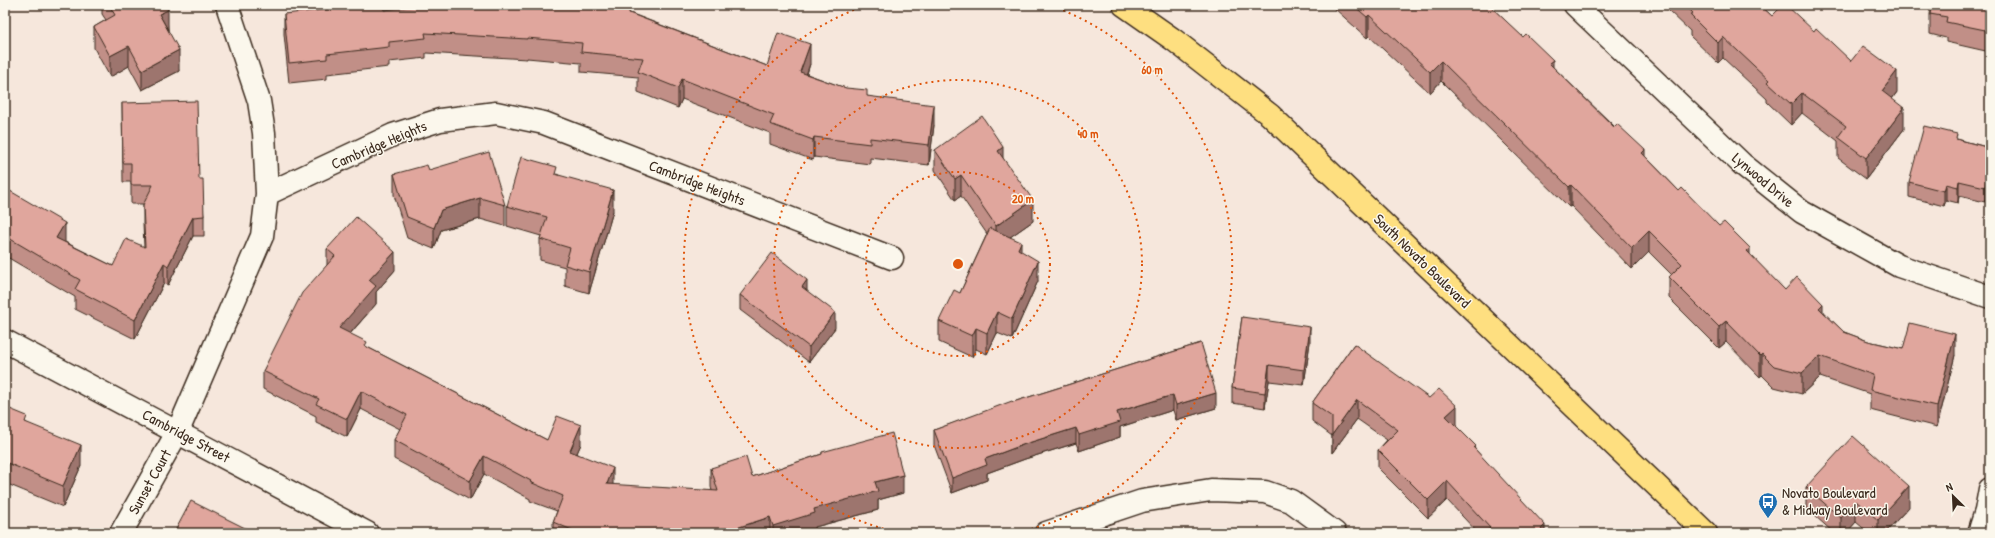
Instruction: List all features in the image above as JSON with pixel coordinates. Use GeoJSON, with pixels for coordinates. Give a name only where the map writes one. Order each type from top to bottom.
{"type":"FeatureCollection","features":[{"type":"Feature","properties":{"kind":"main road","name":"South Novato Boulevard"},"geometry":{"type":"LineString","coordinates":[[1124,5],[1174,40],[1270,115],[1706,533]]}},
{"type":"Feature","properties":{"kind":"street"},"geometry":{"type":"LineString","coordinates":[[178,431],[262,236],[267,194],[264,133],[260,101],[227,5]]}},
{"type":"Feature","properties":{"kind":"street","name":"Lynwood Drive"},"geometry":{"type":"LineString","coordinates":[[1575,5],[1742,164],[1802,212],[1899,266],[1990,297]]}},
{"type":"Feature","properties":{"kind":"street","name":"Cambridge Heights"},"geometry":{"type":"LineString","coordinates":[[267,194],[393,135],[440,120],[496,114],[544,123],[892,258]]}},
{"type":"Feature","properties":{"kind":"street","name":"Cambridge Street"},"geometry":{"type":"LineString","coordinates":[[5,341],[178,431],[367,533]]}},
{"type":"Feature","properties":{"kind":"street","name":"Sunset Court"},"geometry":{"type":"LineString","coordinates":[[121,533],[178,431]]}},
{"type":"Feature","properties":{"kind":"street"},"geometry":{"type":"LineString","coordinates":[[1979,533],[1988,512],[1990,489]]}},
{"type":"Feature","properties":{"kind":"street"},"geometry":{"type":"LineString","coordinates":[[1046,533],[1142,501],[1211,490],[1265,492],[1291,501],[1335,533]]}},
{"type":"Feature","properties":{"kind":"building"},"geometry":{"type":"Polygon","coordinates":[[[109,5],[166,5],[168,10],[159,14],[179,50],[142,70],[129,46],[110,56],[94,27],[115,15],[109,5]]]}},
{"type":"Feature","properties":{"kind":"building"},"geometry":{"type":"Polygon","coordinates":[[[383,5],[384,10],[426,5],[630,5],[629,13],[767,66],[778,33],[810,44],[800,72],[846,88],[867,90],[867,96],[934,105],[929,145],[870,138],[870,144],[814,137],[813,140],[770,124],[774,115],[682,79],[678,88],[638,72],[643,58],[581,52],[582,43],[527,38],[425,33],[426,38],[389,42],[389,47],[327,54],[327,59],[289,63],[284,14],[383,5]]]}},
{"type":"Feature","properties":{"kind":"building"},"geometry":{"type":"Polygon","coordinates":[[[1353,5],[1489,5],[1523,37],[1526,34],[1553,60],[1549,63],[1614,127],[1617,124],[1645,150],[1642,153],[1679,191],[1682,188],[1719,226],[1724,222],[1750,248],[1747,251],[1785,290],[1797,277],[1823,304],[1819,308],[1844,332],[1868,341],[1903,349],[1910,323],[1955,334],[1937,406],[1870,390],[1873,375],[1820,356],[1802,373],[1774,366],[1762,354],[1760,356],[1726,321],[1719,327],[1669,277],[1682,264],[1649,231],[1632,248],[1571,185],[1569,187],[1441,61],[1430,72],[1369,15],[1367,17],[1353,5]]]}},
{"type":"Feature","properties":{"kind":"building"},"geometry":{"type":"Polygon","coordinates":[[[1685,5],[1760,5],[1772,16],[1783,5],[1786,5],[1814,31],[1816,28],[1851,61],[1863,46],[1897,71],[1882,91],[1904,108],[1866,158],[1838,137],[1846,126],[1802,93],[1791,104],[1767,82],[1769,80],[1723,37],[1718,43],[1690,15],[1693,13],[1685,5]]]}},
{"type":"Feature","properties":{"kind":"building"},"geometry":{"type":"Polygon","coordinates":[[[1932,5],[1990,5],[1990,31],[1946,22],[1947,17],[1930,14],[1932,5]]]}},
{"type":"Feature","properties":{"kind":"building"},"geometry":{"type":"Polygon","coordinates":[[[197,101],[199,179],[203,179],[204,216],[193,217],[168,266],[164,263],[135,320],[75,289],[80,280],[7,237],[5,241],[5,188],[65,223],[56,238],[113,266],[126,239],[145,247],[143,205],[153,185],[131,185],[131,163],[123,163],[122,103],[197,101]]]}},
{"type":"Feature","properties":{"kind":"building"},"geometry":{"type":"Polygon","coordinates":[[[982,116],[1003,147],[998,151],[1033,200],[996,226],[961,175],[955,179],[935,150],[982,116]]]}},
{"type":"Feature","properties":{"kind":"building"},"geometry":{"type":"Polygon","coordinates":[[[1924,126],[1957,134],[1956,139],[1990,148],[1990,165],[1985,187],[1959,181],[1958,187],[1946,184],[1944,191],[1909,182],[1924,126]]]}},
{"type":"Feature","properties":{"kind":"building"},"geometry":{"type":"Polygon","coordinates":[[[489,152],[505,205],[480,198],[441,210],[434,228],[407,217],[394,174],[427,165],[429,170],[489,152]]]}},
{"type":"Feature","properties":{"kind":"building"},"geometry":{"type":"Polygon","coordinates":[[[521,157],[557,167],[555,174],[613,190],[589,272],[565,265],[570,248],[540,239],[547,217],[507,206],[521,157]]]}},
{"type":"Feature","properties":{"kind":"building"},"geometry":{"type":"Polygon","coordinates":[[[356,217],[395,252],[369,280],[376,286],[339,328],[367,342],[365,346],[547,440],[557,416],[581,425],[570,451],[613,468],[607,484],[718,491],[711,468],[746,457],[752,477],[822,454],[822,452],[892,433],[903,475],[875,482],[878,491],[814,509],[815,513],[773,526],[770,517],[721,533],[579,533],[553,522],[563,496],[530,482],[531,481],[484,456],[470,481],[394,440],[407,415],[361,391],[347,419],[316,404],[319,399],[263,371],[302,293],[335,256],[327,249],[356,217]]]}},
{"type":"Feature","properties":{"kind":"building"},"geometry":{"type":"Polygon","coordinates":[[[990,228],[1021,242],[1018,249],[1038,261],[1012,319],[997,312],[987,333],[976,328],[972,336],[939,321],[954,290],[960,293],[990,228]]]}},
{"type":"Feature","properties":{"kind":"building"},"geometry":{"type":"Polygon","coordinates":[[[772,253],[807,280],[802,287],[835,312],[809,347],[740,295],[772,253]]]}},
{"type":"Feature","properties":{"kind":"building"},"geometry":{"type":"Polygon","coordinates":[[[1242,317],[1310,327],[1304,370],[1269,365],[1265,393],[1232,388],[1242,317]]]}},
{"type":"Feature","properties":{"kind":"building"},"geometry":{"type":"Polygon","coordinates":[[[1201,343],[1216,393],[1176,405],[1173,395],[1117,412],[1120,422],[1079,435],[1076,428],[1025,444],[985,459],[987,465],[952,478],[934,430],[1012,401],[1013,402],[1201,343]]]}},
{"type":"Feature","properties":{"kind":"building"},"geometry":{"type":"Polygon","coordinates":[[[1354,344],[1429,398],[1439,389],[1457,406],[1446,416],[1476,446],[1474,448],[1545,525],[1541,529],[1544,533],[1485,533],[1490,528],[1447,481],[1428,500],[1378,450],[1398,430],[1357,400],[1332,435],[1332,417],[1312,403],[1354,344]]]}},
{"type":"Feature","properties":{"kind":"building"},"geometry":{"type":"Polygon","coordinates":[[[5,407],[27,416],[25,422],[81,445],[63,486],[5,462],[5,407]]]}},
{"type":"Feature","properties":{"kind":"building"},"geometry":{"type":"Polygon","coordinates":[[[1853,436],[1909,486],[1878,520],[1856,501],[1841,518],[1806,487],[1853,436]]]}},
{"type":"Feature","properties":{"kind":"building"},"geometry":{"type":"Polygon","coordinates":[[[191,501],[255,533],[174,533],[191,501]]]}},
{"type":"Feature","properties":{"kind":"building"},"geometry":{"type":"Polygon","coordinates":[[[5,517],[11,533],[5,533],[5,517]]]}},
{"type":"Feature","properties":{"kind":"place","name":"Novato Boulevard & Midway Boulevard"},"geometry":{"type":"Point","coordinates":[1768,519]}}]}
